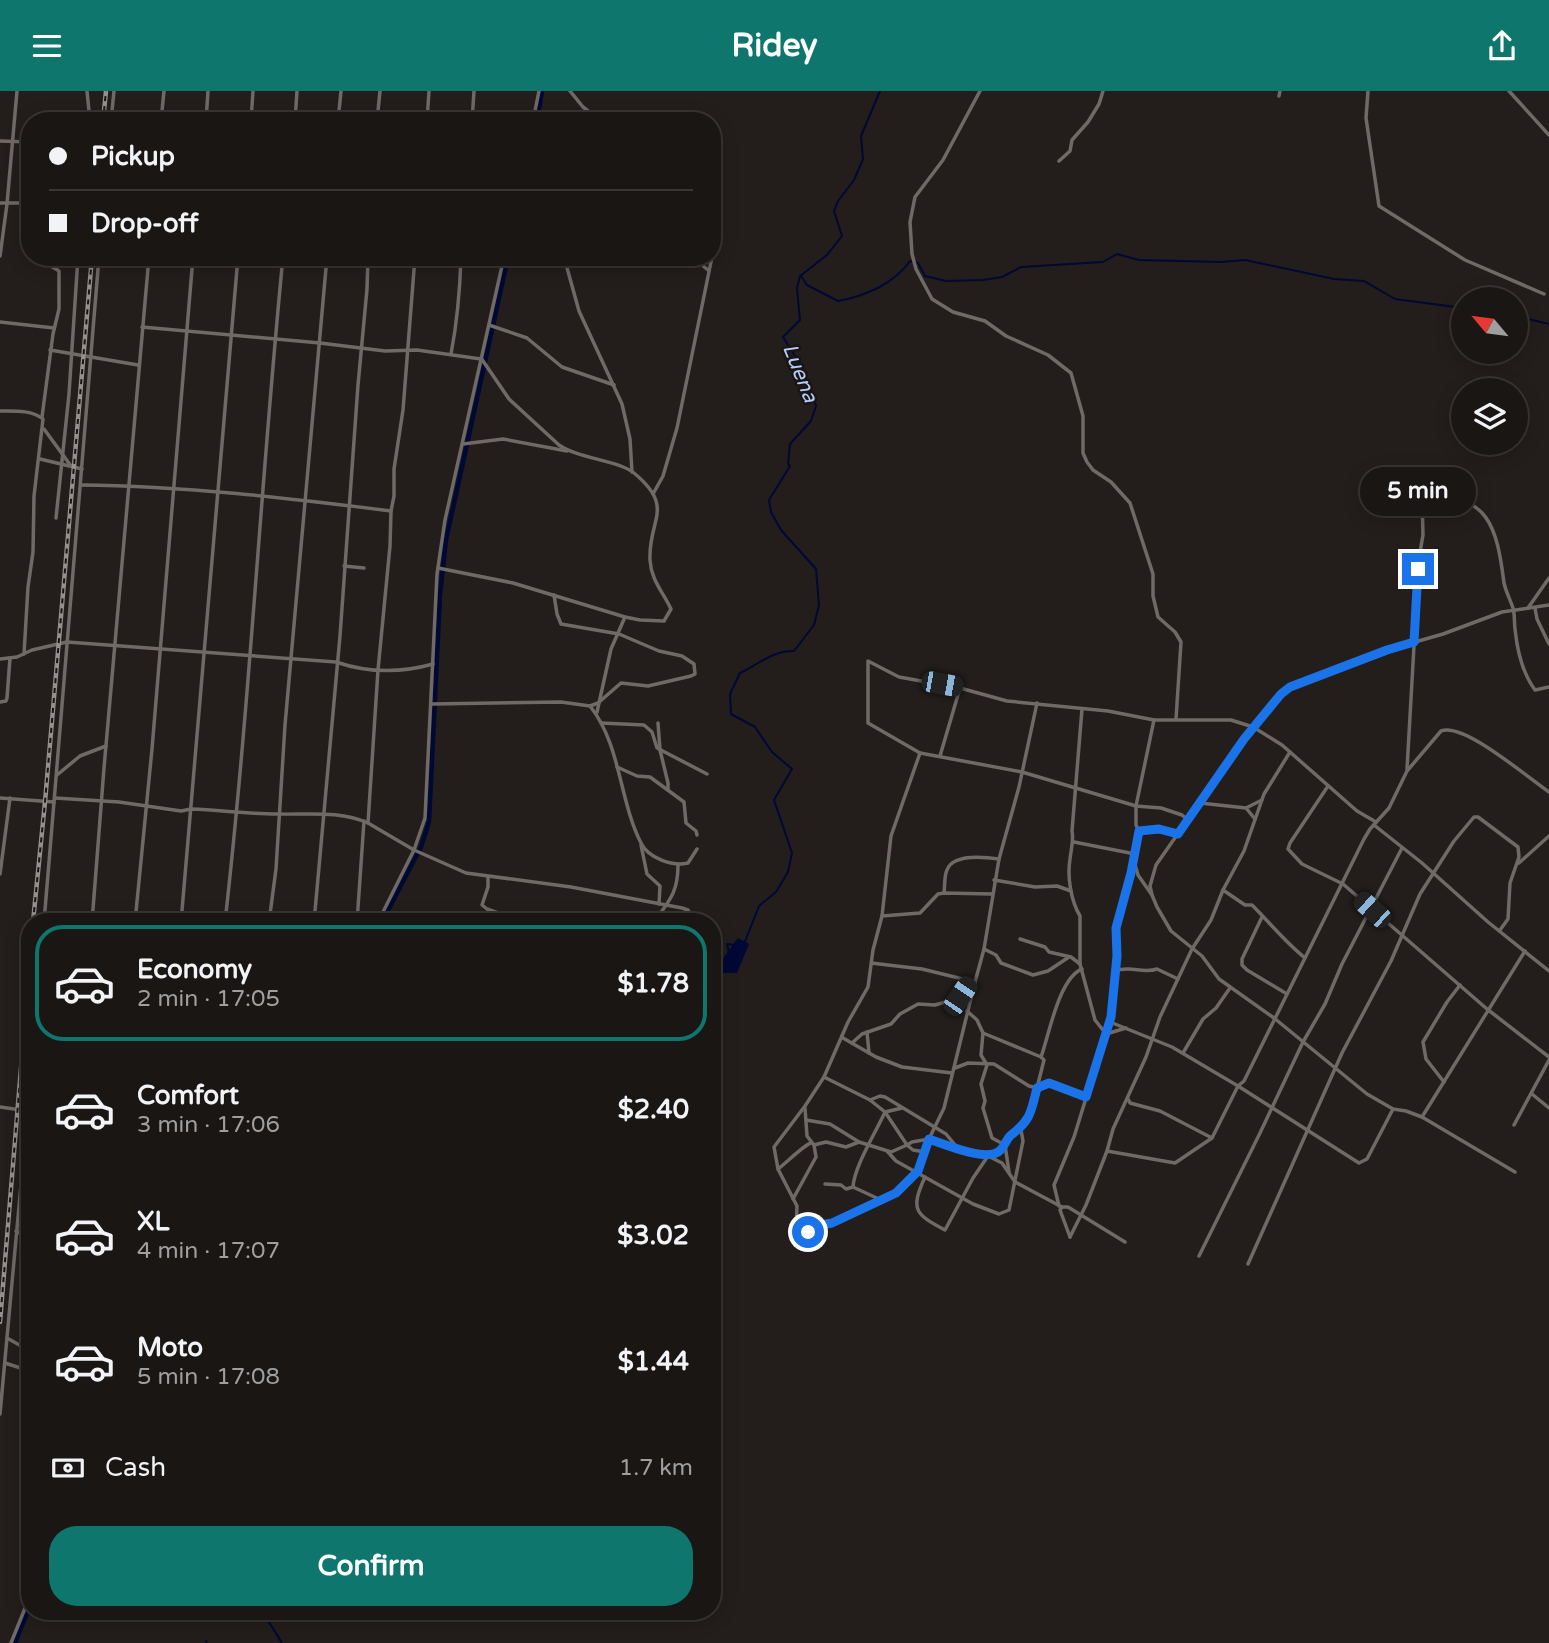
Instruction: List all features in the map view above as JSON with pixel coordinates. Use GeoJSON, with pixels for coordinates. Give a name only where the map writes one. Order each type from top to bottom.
{"type":"FeatureCollection","features":[{"type":"Feature","properties":{"kind":"street"},"geometry":{"type":"LineString","coordinates":[[0,257],[17,91]]}},
{"type":"Feature","properties":{"kind":"street"},"geometry":{"type":"LineString","coordinates":[[88,91],[89,112]]}},
{"type":"Feature","properties":{"kind":"street"},"geometry":{"type":"LineString","coordinates":[[112,112],[114,91]]}},
{"type":"Feature","properties":{"kind":"street"},"geometry":{"type":"LineString","coordinates":[[162,112],[164,91]]}},
{"type":"Feature","properties":{"kind":"street"},"geometry":{"type":"LineString","coordinates":[[207,112],[208,91]]}},
{"type":"Feature","properties":{"kind":"street"},"geometry":{"type":"LineString","coordinates":[[252,112],[253,91]]}},
{"type":"Feature","properties":{"kind":"street"},"geometry":{"type":"LineString","coordinates":[[296,112],[297,91]]}},
{"type":"Feature","properties":{"kind":"street"},"geometry":{"type":"LineString","coordinates":[[339,112],[341,91]]}},
{"type":"Feature","properties":{"kind":"street"},"geometry":{"type":"LineString","coordinates":[[378,112],[380,91]]}},
{"type":"Feature","properties":{"kind":"street"},"geometry":{"type":"LineString","coordinates":[[428,112],[429,91]]}},
{"type":"Feature","properties":{"kind":"street"},"geometry":{"type":"LineString","coordinates":[[473,112],[474,91]]}},
{"type":"Feature","properties":{"kind":"street"},"geometry":{"type":"LineString","coordinates":[[535,112],[539,91]]}},
{"type":"Feature","properties":{"kind":"street"},"geometry":{"type":"LineString","coordinates":[[570,91],[589,112]]}},
{"type":"Feature","properties":{"kind":"street"},"geometry":{"type":"LineString","coordinates":[[980,91],[943,160],[915,197],[910,222],[916,269],[932,299],[953,312],[985,321],[1006,336],[1048,355],[1071,373],[1082,408],[1083,453],[1093,470],[1111,482],[1130,503],[1153,574],[1153,596],[1158,617],[1175,632],[1181,642],[1176,719]]}},
{"type":"Feature","properties":{"kind":"street"},"geometry":{"type":"LineString","coordinates":[[1059,161],[1070,151],[1072,140],[1088,122],[1103,91]]}},
{"type":"Feature","properties":{"kind":"street"},"geometry":{"type":"LineString","coordinates":[[1368,91],[1366,118],[1379,206],[1465,260],[1544,294]]}},
{"type":"Feature","properties":{"kind":"street"},"geometry":{"type":"LineString","coordinates":[[1509,91],[1549,135]]}},
{"type":"Feature","properties":{"kind":"street"},"geometry":{"type":"LineString","coordinates":[[0,141],[21,142]]}},
{"type":"Feature","properties":{"kind":"street"},"geometry":{"type":"LineString","coordinates":[[0,203],[21,203]]}},
{"type":"Feature","properties":{"kind":"street"},"geometry":{"type":"LineString","coordinates":[[24,653],[42,417],[59,309],[60,274],[58,269],[51,266]]}},
{"type":"Feature","properties":{"kind":"street"},"geometry":{"type":"LineString","coordinates":[[56,518],[73,353],[78,266]]}},
{"type":"Feature","properties":{"kind":"street"},"geometry":{"type":"LineString","coordinates":[[46,913],[98,266]]}},
{"type":"Feature","properties":{"kind":"street"},"geometry":{"type":"LineString","coordinates":[[93,913],[148,266]]}},
{"type":"Feature","properties":{"kind":"street"},"geometry":{"type":"LineString","coordinates":[[136,913],[192,266]]}},
{"type":"Feature","properties":{"kind":"street"},"geometry":{"type":"LineString","coordinates":[[182,913],[237,266]]}},
{"type":"Feature","properties":{"kind":"street"},"geometry":{"type":"LineString","coordinates":[[226,913],[233,859],[282,266]]}},
{"type":"Feature","properties":{"kind":"street"},"geometry":{"type":"LineString","coordinates":[[270,913],[326,266]]}},
{"type":"Feature","properties":{"kind":"street"},"geometry":{"type":"LineString","coordinates":[[315,913],[368,266]]}},
{"type":"Feature","properties":{"kind":"street"},"geometry":{"type":"LineString","coordinates":[[358,913],[386,599],[394,469],[403,410],[414,266]]}},
{"type":"Feature","properties":{"kind":"street"},"geometry":{"type":"LineString","coordinates":[[451,354],[457,322],[460,266]]}},
{"type":"Feature","properties":{"kind":"street"},"geometry":{"type":"LineString","coordinates":[[382,913],[424,826],[438,568],[445,520],[502,266]]}},
{"type":"Feature","properties":{"kind":"street"},"geometry":{"type":"LineString","coordinates":[[566,266],[579,311],[614,385],[628,427],[632,472]]}},
{"type":"Feature","properties":{"kind":"street"},"geometry":{"type":"LineString","coordinates":[[703,266],[709,272]]}},
{"type":"Feature","properties":{"kind":"street"},"geometry":{"type":"LineString","coordinates":[[653,495],[663,476],[677,428],[710,266]]}},
{"type":"Feature","properties":{"kind":"street"},"geometry":{"type":"LineString","coordinates":[[0,322],[54,328]]}},
{"type":"Feature","properties":{"kind":"street"},"geometry":{"type":"LineString","coordinates":[[489,325],[527,338],[562,367],[614,385]]}},
{"type":"Feature","properties":{"kind":"street"},"geometry":{"type":"LineString","coordinates":[[142,327],[481,358],[509,399],[568,451]]}},
{"type":"Feature","properties":{"kind":"street"},"geometry":{"type":"LineString","coordinates":[[51,350],[139,365]]}},
{"type":"Feature","properties":{"kind":"street"},"geometry":{"type":"LineString","coordinates":[[0,411],[24,411],[42,417]]}},
{"type":"Feature","properties":{"kind":"street"},"geometry":{"type":"LineString","coordinates":[[43,427],[71,467]]}},
{"type":"Feature","properties":{"kind":"street"},"geometry":{"type":"LineString","coordinates":[[438,568],[513,583],[625,617],[661,622],[671,609],[658,589],[650,561],[658,504],[632,472],[568,451],[503,439],[463,444]]}},
{"type":"Feature","properties":{"kind":"street"},"geometry":{"type":"LineString","coordinates":[[40,459],[82,469]]}},
{"type":"Feature","properties":{"kind":"street"},"geometry":{"type":"LineString","coordinates":[[81,485],[263,496],[391,511]]}},
{"type":"Feature","properties":{"kind":"street"},"geometry":{"type":"LineString","coordinates":[[1407,771],[1424,496],[1466,502],[1476,506],[1488,518],[1498,538],[1518,649],[1532,687],[1538,691],[1549,688]]}},
{"type":"Feature","properties":{"kind":"street"},"geometry":{"type":"LineString","coordinates":[[344,566],[364,568]]}},
{"type":"Feature","properties":{"kind":"street"},"geometry":{"type":"LineString","coordinates":[[1528,608],[1549,578]]}},
{"type":"Feature","properties":{"kind":"street"},"geometry":{"type":"LineString","coordinates":[[432,704],[561,702],[590,706],[598,703],[621,684],[648,686],[695,674],[694,664],[682,656],[659,651],[619,634],[561,624],[556,614],[554,595]]}},
{"type":"Feature","properties":{"kind":"street"},"geometry":{"type":"LineString","coordinates":[[1535,598],[1546,605]]}},
{"type":"Feature","properties":{"kind":"street"},"geometry":{"type":"LineString","coordinates":[[1515,1172],[1422,1117],[1393,1109],[1367,1094],[1274,1018],[1230,988],[1213,973],[1202,956],[1171,931],[1157,907],[1150,885],[1156,865],[1253,727],[1290,687],[1387,650],[1513,610],[1546,605]]}},
{"type":"Feature","properties":{"kind":"street"},"geometry":{"type":"LineString","coordinates":[[1535,608],[1537,619],[1549,644]]}},
{"type":"Feature","properties":{"kind":"street"},"geometry":{"type":"LineString","coordinates":[[597,715],[611,649],[625,617]]}},
{"type":"Feature","properties":{"kind":"street"},"geometry":{"type":"LineString","coordinates":[[0,659],[67,642],[337,662],[378,670],[406,670],[433,664]]}},
{"type":"Feature","properties":{"kind":"street"},"geometry":{"type":"LineString","coordinates":[[0,702],[6,701],[7,698],[10,658]]}},
{"type":"Feature","properties":{"kind":"street"},"geometry":{"type":"LineString","coordinates":[[1188,820],[1182,815],[1161,808],[1136,806],[1022,772],[920,753],[869,723],[867,661],[899,677],[960,688],[1007,701],[1108,711],[1154,720],[1225,719],[1253,727],[1269,735],[1290,752],[1373,826],[1549,971]]}},
{"type":"Feature","properties":{"kind":"street"},"geometry":{"type":"LineString","coordinates":[[940,756],[960,688]]}},
{"type":"Feature","properties":{"kind":"street"},"geometry":{"type":"LineString","coordinates":[[920,753],[891,836],[882,916],[868,987],[824,1077],[774,1147],[778,1169],[797,1206],[796,1228],[805,1233],[815,1226],[832,1223],[896,1193],[918,1171],[944,1108],[962,1041],[973,981],[984,949],[994,880],[1037,703]]}},
{"type":"Feature","properties":{"kind":"street"},"geometry":{"type":"LineString","coordinates":[[590,706],[601,723],[617,767],[641,843],[647,874],[660,886],[659,904]]}},
{"type":"Feature","properties":{"kind":"street"},"geometry":{"type":"LineString","coordinates":[[1082,709],[1072,831],[1074,842],[1069,862],[1071,891],[1080,916],[1081,966],[1095,1020],[1106,1034]]}},
{"type":"Feature","properties":{"kind":"street"},"geometry":{"type":"LineString","coordinates":[[1154,720],[1136,806],[1136,825],[1139,831],[1134,861],[1116,928],[1110,1022],[1073,1140],[1055,1185],[1060,1210],[1070,1236],[1178,979],[1192,950],[1212,920],[1223,890],[1244,851],[1262,800],[1290,752]]}},
{"type":"Feature","properties":{"kind":"street"},"geometry":{"type":"LineString","coordinates":[[601,723],[644,725],[652,732],[660,750],[668,783],[667,790]]}},
{"type":"Feature","properties":{"kind":"street"},"geometry":{"type":"LineString","coordinates":[[658,723],[660,750]]}},
{"type":"Feature","properties":{"kind":"street"},"geometry":{"type":"LineString","coordinates":[[1107,1151],[1175,1163],[1212,1138],[1238,1086],[1244,1081],[1373,826],[1395,797],[1407,771],[1441,731],[1452,730],[1480,743],[1549,792]]}},
{"type":"Feature","properties":{"kind":"street"},"geometry":{"type":"LineString","coordinates":[[56,776],[80,756],[106,746]]}},
{"type":"Feature","properties":{"kind":"street"},"geometry":{"type":"LineString","coordinates":[[660,750],[707,773]]}},
{"type":"Feature","properties":{"kind":"street"},"geometry":{"type":"LineString","coordinates":[[617,767],[637,776],[650,777],[684,802],[686,823],[697,835]]}},
{"type":"Feature","properties":{"kind":"street"},"geometry":{"type":"LineString","coordinates":[[1328,786],[1288,849],[1302,864],[1343,884],[1487,1009],[1549,1058],[1514,1125]]}},
{"type":"Feature","properties":{"kind":"street"},"geometry":{"type":"LineString","coordinates":[[0,797],[101,802],[181,811],[191,809],[235,813],[324,814],[366,822],[414,850],[459,870],[668,905],[688,910],[690,913]]}},
{"type":"Feature","properties":{"kind":"street"},"geometry":{"type":"LineString","coordinates":[[0,874],[10,798]]}},
{"type":"Feature","properties":{"kind":"street"},"geometry":{"type":"LineString","coordinates":[[1200,803],[1246,808],[1262,800]]}},
{"type":"Feature","properties":{"kind":"street"},"geometry":{"type":"LineString","coordinates":[[1246,808],[1255,819]]}},
{"type":"Feature","properties":{"kind":"street"},"geometry":{"type":"LineString","coordinates":[[1182,815],[1193,813]]}},
{"type":"Feature","properties":{"kind":"street"},"geometry":{"type":"LineString","coordinates":[[1248,1263],[1335,1069],[1433,873],[1468,821],[1474,817],[1478,817],[1518,847],[1517,865],[1510,883],[1508,919],[1500,930]]}},
{"type":"Feature","properties":{"kind":"street"},"geometry":{"type":"LineString","coordinates":[[1367,819],[1373,826]]}},
{"type":"Feature","properties":{"kind":"street"},"geometry":{"type":"LineString","coordinates":[[1139,831],[1159,829],[1178,834]]}},
{"type":"Feature","properties":{"kind":"street"},"geometry":{"type":"LineString","coordinates":[[1517,865],[1549,836]]}},
{"type":"Feature","properties":{"kind":"street"},"geometry":{"type":"LineString","coordinates":[[1074,842],[1135,854]]}},
{"type":"Feature","properties":{"kind":"street"},"geometry":{"type":"LineString","coordinates":[[641,843],[650,855],[678,865],[688,863],[697,849]]}},
{"type":"Feature","properties":{"kind":"street"},"geometry":{"type":"LineString","coordinates":[[1199,1256],[1303,1042],[1325,1004],[1342,964],[1402,848]]}},
{"type":"Feature","properties":{"kind":"street"},"geometry":{"type":"LineString","coordinates":[[944,893],[946,871],[951,864],[971,856],[999,859]]}},
{"type":"Feature","properties":{"kind":"street"},"geometry":{"type":"LineString","coordinates":[[1134,861],[1138,875],[1152,895]]}},
{"type":"Feature","properties":{"kind":"street"},"geometry":{"type":"LineString","coordinates":[[662,913],[678,883],[678,865]]}},
{"type":"Feature","properties":{"kind":"street"},"geometry":{"type":"LineString","coordinates":[[488,876],[488,887],[482,905],[498,913]]}},
{"type":"Feature","properties":{"kind":"street"},"geometry":{"type":"LineString","coordinates":[[994,880],[1035,887],[1057,886],[1071,891]]}},
{"type":"Feature","properties":{"kind":"street"},"geometry":{"type":"LineString","coordinates":[[1223,890],[1245,905],[1252,905],[1305,958]]}},
{"type":"Feature","properties":{"kind":"street"},"geometry":{"type":"LineString","coordinates":[[882,916],[920,913],[937,894],[992,894]]}},
{"type":"Feature","properties":{"kind":"street"},"geometry":{"type":"LineString","coordinates":[[1262,917],[1242,959],[1242,965],[1287,994]]}},
{"type":"Feature","properties":{"kind":"street"},"geometry":{"type":"LineString","coordinates":[[1020,939],[1045,947],[1049,952],[1070,957],[1081,966]]}},
{"type":"Feature","properties":{"kind":"street"},"geometry":{"type":"LineString","coordinates":[[984,949],[995,954],[1002,963],[1033,975],[1048,971],[1079,951]]}},
{"type":"Feature","properties":{"kind":"street"},"geometry":{"type":"LineString","coordinates":[[1422,1117],[1525,951]]}},
{"type":"Feature","properties":{"kind":"street"},"geometry":{"type":"LineString","coordinates":[[871,963],[922,969],[973,981]]}},
{"type":"Feature","properties":{"kind":"street"},"geometry":{"type":"LineString","coordinates":[[1041,1057],[1056,1006],[1073,974],[1081,966]]}},
{"type":"Feature","properties":{"kind":"street"},"geometry":{"type":"LineString","coordinates":[[1115,971],[1126,967],[1149,972],[1157,969],[1178,979]]}},
{"type":"Feature","properties":{"kind":"street"},"geometry":{"type":"LineString","coordinates":[[852,1043],[867,1032],[891,1024],[903,1012],[920,1004],[934,1005],[956,999],[973,981]]}},
{"type":"Feature","properties":{"kind":"street"},"geometry":{"type":"LineString","coordinates":[[1444,1082],[1426,1059],[1423,1042],[1460,985]]}},
{"type":"Feature","properties":{"kind":"street"},"geometry":{"type":"LineString","coordinates":[[1183,1053],[1203,1019],[1230,988]]}},
{"type":"Feature","properties":{"kind":"street"},"geometry":{"type":"LineString","coordinates":[[967,1011],[975,1016],[983,1033],[981,1055],[987,1063]]}},
{"type":"Feature","properties":{"kind":"street"},"geometry":{"type":"LineString","coordinates":[[1110,1022],[1183,1053],[1362,1163],[1393,1109]]}},
{"type":"Feature","properties":{"kind":"street"},"geometry":{"type":"LineString","coordinates":[[1106,1034],[1126,1028]]}},
{"type":"Feature","properties":{"kind":"street"},"geometry":{"type":"LineString","coordinates":[[867,1032],[869,1053]]}},
{"type":"Feature","properties":{"kind":"street"},"geometry":{"type":"LineString","coordinates":[[925,1177],[915,1205],[920,1216],[945,1230],[988,1156],[1001,1151],[1009,1137],[1021,1130],[1031,1112],[1044,1062],[1041,1057],[983,1033]]}},
{"type":"Feature","properties":{"kind":"street"},"geometry":{"type":"LineString","coordinates":[[842,1037],[869,1053],[902,1067],[952,1071],[964,1063],[996,1064],[1024,1084],[1037,1088],[1049,1083],[1086,1097]]}},
{"type":"Feature","properties":{"kind":"street"},"geometry":{"type":"LineString","coordinates":[[987,1063],[981,1084],[985,1101],[983,1108],[992,1139],[1005,1145]]}},
{"type":"Feature","properties":{"kind":"street"},"geometry":{"type":"LineString","coordinates":[[824,1077],[870,1100],[885,1112],[911,1149],[925,1152]]}},
{"type":"Feature","properties":{"kind":"street"},"geometry":{"type":"LineString","coordinates":[[1532,1094],[1549,1108]]}},
{"type":"Feature","properties":{"kind":"street"},"geometry":{"type":"LineString","coordinates":[[870,1100],[882,1096],[948,1136],[958,1148]]}},
{"type":"Feature","properties":{"kind":"street"},"geometry":{"type":"LineString","coordinates":[[1128,1099],[1130,1103],[1164,1113],[1212,1138]]}},
{"type":"Feature","properties":{"kind":"street"},"geometry":{"type":"LineString","coordinates":[[793,1199],[815,1161],[816,1152],[807,1136],[805,1106]]}},
{"type":"Feature","properties":{"kind":"street"},"geometry":{"type":"LineString","coordinates":[[0,1107],[21,1110]]}},
{"type":"Feature","properties":{"kind":"street"},"geometry":{"type":"LineString","coordinates":[[885,1112],[902,1108]]}},
{"type":"Feature","properties":{"kind":"street"},"geometry":{"type":"LineString","coordinates":[[853,1187],[855,1174],[885,1112]]}},
{"type":"Feature","properties":{"kind":"street"},"geometry":{"type":"LineString","coordinates":[[806,1120],[830,1124],[859,1142],[887,1151],[929,1139],[988,1156],[1002,1163],[1015,1182],[1081,1214],[1125,1242]]}},
{"type":"Feature","properties":{"kind":"street"},"geometry":{"type":"LineString","coordinates":[[887,1151],[896,1161],[918,1171],[962,1199],[989,1211],[1004,1213],[1010,1206],[1015,1182],[1023,1141],[1021,1130]]}},
{"type":"Feature","properties":{"kind":"street"},"geometry":{"type":"LineString","coordinates":[[778,1169],[806,1145],[826,1142],[846,1147],[859,1142]]}},
{"type":"Feature","properties":{"kind":"street"},"geometry":{"type":"LineString","coordinates":[[1005,1145],[1009,1172]]}},
{"type":"Feature","properties":{"kind":"street"},"geometry":{"type":"LineString","coordinates":[[825,1184],[841,1185],[846,1189],[853,1187],[881,1200]]}},
{"type":"Feature","properties":{"kind":"street"},"geometry":{"type":"LineString","coordinates":[[0,1414],[21,1185]]}},
{"type":"Feature","properties":{"kind":"street"},"geometry":{"type":"LineString","coordinates":[[16,1231],[21,1234]]}},
{"type":"Feature","properties":{"kind":"street"},"geometry":{"type":"LineString","coordinates":[[6,1338],[21,1346]]}},
{"type":"Feature","properties":{"kind":"street"},"geometry":{"type":"LineString","coordinates":[[5,1363],[21,1368]]}},
{"type":"Feature","properties":{"kind":"street"},"geometry":{"type":"LineString","coordinates":[[11,1643],[21,1618]]}},
{"type":"Feature","properties":{"kind":"water"},"geometry":{"type":"Polygon","coordinates":[[[738,938],[749,944],[737,973],[721,973],[721,961],[738,938]]]}},
{"type":"Feature","properties":{"kind":"waterway"},"geometry":{"type":"LineString","coordinates":[[538,112],[542,91]]}},
{"type":"Feature","properties":{"kind":"waterway","name":"Luena"},"geometry":{"type":"LineString","coordinates":[[744,944],[759,906],[776,892],[788,872],[792,853],[774,800],[792,769],[772,752],[755,727],[731,714],[730,694],[740,673],[773,655],[794,651],[814,625],[819,605],[816,569],[781,530],[771,512],[769,500],[790,466],[790,444],[811,421],[816,406],[802,367],[783,337],[800,320],[797,288],[800,276],[827,255],[842,236],[834,211],[854,180],[863,159],[861,136],[880,91]]}},
{"type":"Feature","properties":{"kind":"waterway"},"geometry":{"type":"LineString","coordinates":[[801,276],[807,285],[838,301],[878,288],[896,276],[910,261],[918,263],[925,276],[946,281],[983,280],[1002,277],[1021,267],[1103,262],[1117,254],[1139,260],[1245,260],[1334,279],[1364,281],[1395,299],[1451,306]]}},
{"type":"Feature","properties":{"kind":"waterway"},"geometry":{"type":"LineString","coordinates":[[387,913],[421,847],[429,822],[440,595],[446,540],[506,266]]}},
{"type":"Feature","properties":{"kind":"waterway"},"geometry":{"type":"LineString","coordinates":[[1528,319],[1549,324]]}},
{"type":"Feature","properties":{"kind":"waterway","name":"Luena"},"geometry":{"type":"LineString","coordinates":[[729,953],[727,944],[734,945]]}},
{"type":"Feature","properties":{"kind":"waterway"},"geometry":{"type":"LineString","coordinates":[[15,1643],[24,1620]]}},
{"type":"Feature","properties":{"kind":"waterway","name":"Luena"},"geometry":{"type":"LineString","coordinates":[[268,1620],[282,1643]]}},
{"type":"Feature","properties":{"kind":"railway"},"geometry":{"type":"LineString","coordinates":[[104,112],[106,91]]}},
{"type":"Feature","properties":{"kind":"railway"},"geometry":{"type":"LineString","coordinates":[[34,913],[91,266]]}},
{"type":"Feature","properties":{"kind":"railway"},"geometry":{"type":"LineString","coordinates":[[0,1322],[21,1068]]}},
{"type":"Feature","properties":{"kind":"route"},"geometry":{"type":"LineString","coordinates":[[808,1232],[815,1226],[832,1223],[896,1193],[918,1171],[929,1139],[954,1148],[993,1155],[1002,1150],[1009,1137],[1021,1130],[1031,1112],[1037,1088],[1049,1083],[1086,1097],[1111,1017],[1117,956],[1116,928],[1139,831],[1159,829],[1178,834],[1253,727],[1290,687],[1414,642],[1418,569]]}}]}
